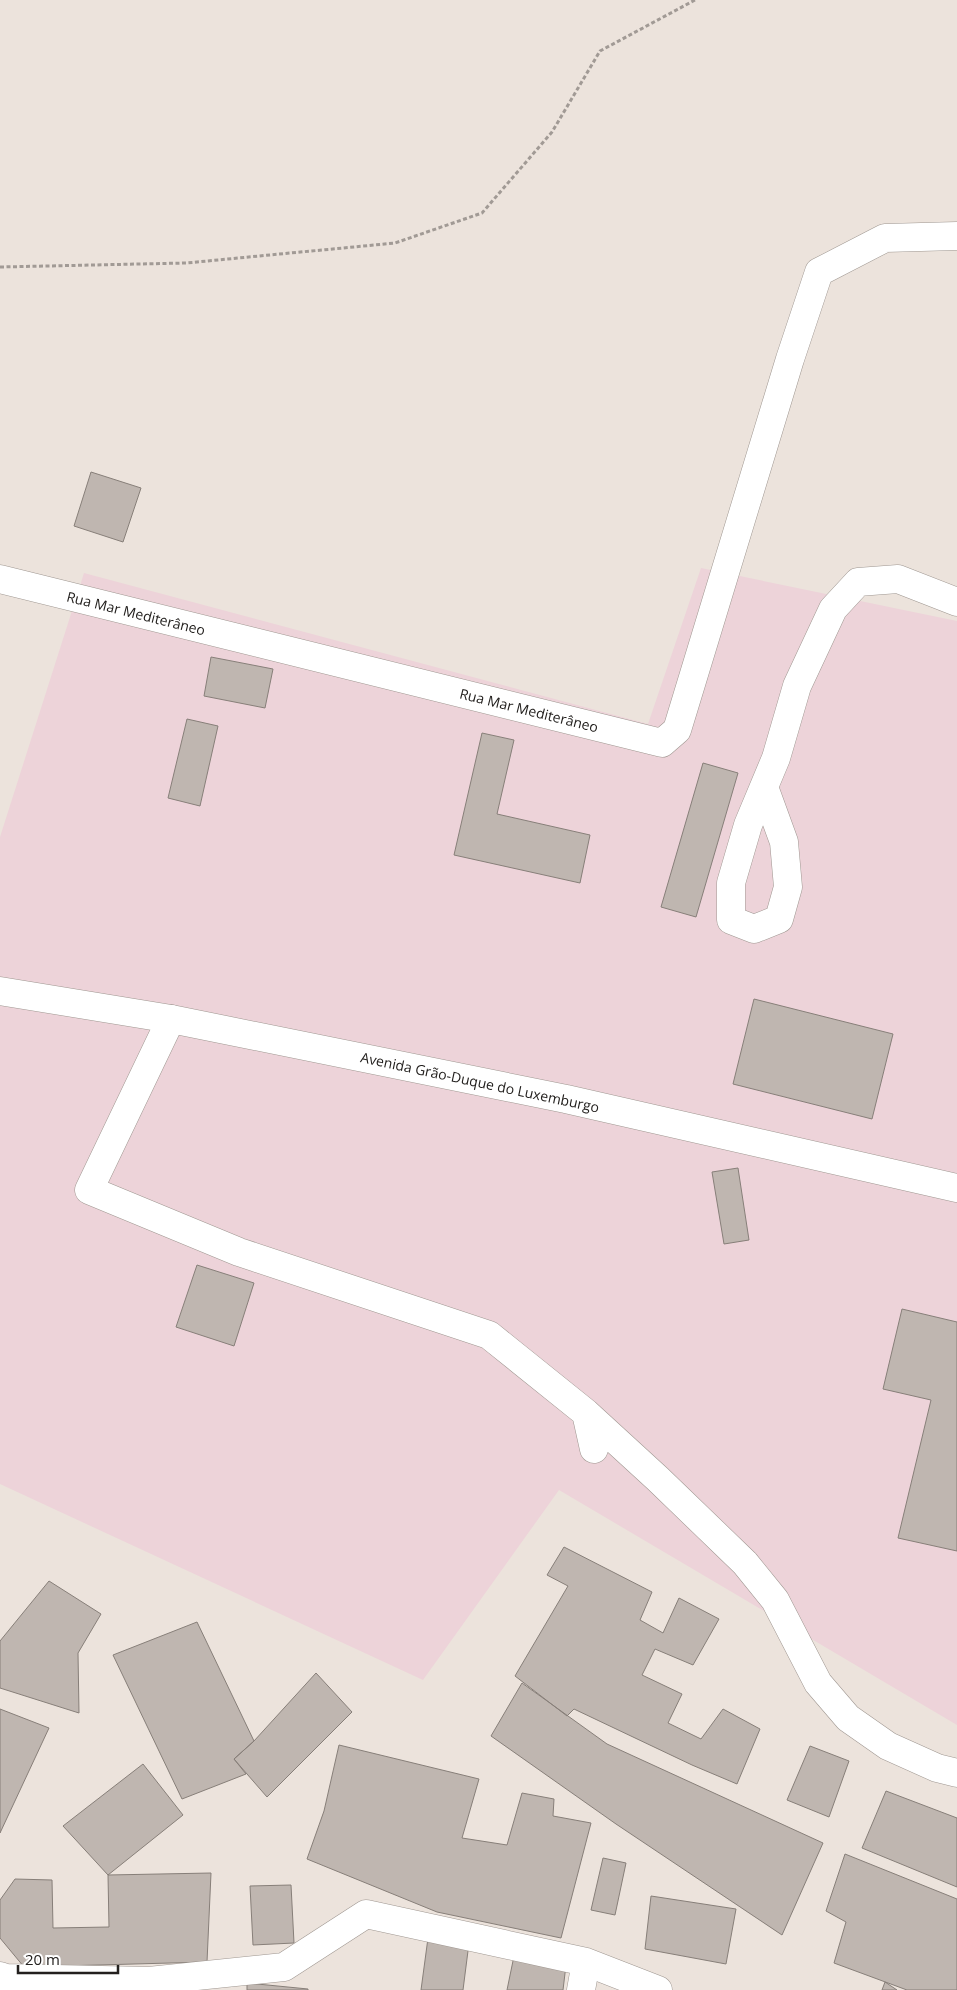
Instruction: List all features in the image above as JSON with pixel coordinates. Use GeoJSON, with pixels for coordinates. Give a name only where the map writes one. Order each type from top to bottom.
{"type":"FeatureCollection","features":[{"type":"Feature","properties":{"kind":"street","name":"Rua Mar Mediterâneo"},"geometry":{"type":"LineString","coordinates":[[0,579],[662,743],[677,730],[790,359],[819,272],[886,238],[957,236]]}},
{"type":"Feature","properties":{"kind":"street"},"geometry":{"type":"LineString","coordinates":[[764,787],[776,758],[797,686],[833,609],[858,582],[898,579],[957,602]]}},
{"type":"Feature","properties":{"kind":"street","name":"Avenida Grão-Duque do Luxemburgo"},"geometry":{"type":"LineString","coordinates":[[0,991],[171,1019],[566,1099],[957,1188]]}},
{"type":"Feature","properties":{"kind":"street"},"geometry":{"type":"LineString","coordinates":[[171,1019],[89,1190],[239,1252],[489,1335],[586,1413],[658,1478],[745,1563],[775,1600],[818,1682],[848,1718],[888,1746],[936,1768],[957,1773]]}},
{"type":"Feature","properties":{"kind":"street"},"geometry":{"type":"LineString","coordinates":[[586,1413],[594,1449]]}},
{"type":"Feature","properties":{"kind":"street"},"geometry":{"type":"LineString","coordinates":[[0,1976],[6,1978],[150,1986],[284,1967],[366,1914],[586,1962],[658,1990]]}},
{"type":"Feature","properties":{"kind":"street"},"geometry":{"type":"LineString","coordinates":[[581,1990],[586,1962]]}},
{"type":"Feature","properties":{"kind":"path"},"geometry":{"type":"LineString","coordinates":[[0,267],[186,263],[395,243],[482,213],[552,132],[600,51],[695,0]]}},
{"type":"Feature","properties":{"kind":"shaded area"},"geometry":{"type":"Polygon","coordinates":[[[701,568],[957,621],[957,1725],[559,1490],[423,1680],[0,1484],[0,837],[84,573],[648,724],[701,568]]]}},
{"type":"Feature","properties":{"kind":"building"},"geometry":{"type":"Polygon","coordinates":[[[91,472],[141,488],[123,542],[74,526],[91,472]]]}},
{"type":"Feature","properties":{"kind":"building"},"geometry":{"type":"Polygon","coordinates":[[[211,657],[273,669],[265,708],[204,696],[211,657]]]}},
{"type":"Feature","properties":{"kind":"building"},"geometry":{"type":"Polygon","coordinates":[[[187,719],[218,726],[200,806],[168,798],[187,719]]]}},
{"type":"Feature","properties":{"kind":"building"},"geometry":{"type":"Polygon","coordinates":[[[482,733],[514,740],[497,814],[590,835],[580,883],[454,855],[482,733]]]}},
{"type":"Feature","properties":{"kind":"building"},"geometry":{"type":"Polygon","coordinates":[[[703,763],[738,773],[696,917],[661,907],[703,763]]]}},
{"type":"Feature","properties":{"kind":"building"},"geometry":{"type":"Polygon","coordinates":[[[754,999],[893,1034],[872,1119],[733,1084],[754,999]]]}},
{"type":"Feature","properties":{"kind":"building"},"geometry":{"type":"Polygon","coordinates":[[[738,1168],[749,1240],[724,1244],[712,1172],[738,1168]]]}},
{"type":"Feature","properties":{"kind":"building"},"geometry":{"type":"Polygon","coordinates":[[[197,1265],[254,1283],[234,1346],[176,1327],[197,1265]]]}},
{"type":"Feature","properties":{"kind":"building"},"geometry":{"type":"Polygon","coordinates":[[[902,1309],[957,1322],[957,1551],[898,1538],[931,1400],[883,1389],[902,1309]]]}},
{"type":"Feature","properties":{"kind":"building"},"geometry":{"type":"Polygon","coordinates":[[[564,1547],[652,1592],[640,1620],[663,1633],[679,1598],[719,1619],[693,1665],[655,1649],[642,1675],[682,1694],[668,1723],[701,1739],[723,1709],[760,1729],[737,1784],[692,1765],[574,1709],[567,1716],[515,1676],[568,1586],[547,1575],[564,1547]]]}},
{"type":"Feature","properties":{"kind":"building"},"geometry":{"type":"Polygon","coordinates":[[[49,1581],[101,1614],[78,1653],[79,1713],[0,1688],[0,1641],[49,1581]]]}},
{"type":"Feature","properties":{"kind":"building"},"geometry":{"type":"Polygon","coordinates":[[[197,1622],[254,1741],[234,1759],[246,1774],[182,1799],[113,1655],[197,1622]]]}},
{"type":"Feature","properties":{"kind":"building"},"geometry":{"type":"Polygon","coordinates":[[[316,1673],[352,1712],[267,1797],[234,1759],[254,1741],[316,1673]]]}},
{"type":"Feature","properties":{"kind":"building"},"geometry":{"type":"Polygon","coordinates":[[[522,1683],[607,1744],[823,1843],[782,1935],[616,1824],[491,1736],[522,1683]]]}},
{"type":"Feature","properties":{"kind":"building"},"geometry":{"type":"Polygon","coordinates":[[[0,1709],[49,1728],[0,1833],[0,1709]]]}},
{"type":"Feature","properties":{"kind":"building"},"geometry":{"type":"Polygon","coordinates":[[[339,1745],[479,1779],[462,1838],[507,1845],[522,1793],[554,1799],[553,1816],[591,1823],[561,1938],[437,1912],[307,1859],[324,1811],[339,1745]]]}},
{"type":"Feature","properties":{"kind":"building"},"geometry":{"type":"Polygon","coordinates":[[[810,1746],[849,1761],[829,1817],[787,1800],[810,1746]]]}},
{"type":"Feature","properties":{"kind":"building"},"geometry":{"type":"Polygon","coordinates":[[[143,1764],[183,1815],[108,1875],[63,1826],[143,1764]]]}},
{"type":"Feature","properties":{"kind":"building"},"geometry":{"type":"Polygon","coordinates":[[[886,1791],[957,1818],[957,1887],[862,1848],[886,1791]]]}},
{"type":"Feature","properties":{"kind":"building"},"geometry":{"type":"Polygon","coordinates":[[[845,1854],[957,1899],[957,1990],[907,1990],[834,1963],[846,1922],[826,1911],[845,1854]]]}},
{"type":"Feature","properties":{"kind":"building"},"geometry":{"type":"Polygon","coordinates":[[[603,1858],[626,1863],[615,1915],[591,1910],[603,1858]]]}},
{"type":"Feature","properties":{"kind":"building"},"geometry":{"type":"Polygon","coordinates":[[[211,1873],[207,1962],[24,1967],[0,1938],[0,1900],[15,1879],[52,1880],[53,1928],[109,1927],[108,1875],[211,1873]]]}},
{"type":"Feature","properties":{"kind":"building"},"geometry":{"type":"Polygon","coordinates":[[[291,1885],[294,1943],[253,1945],[250,1886],[291,1885]]]}},
{"type":"Feature","properties":{"kind":"building"},"geometry":{"type":"Polygon","coordinates":[[[651,1896],[736,1909],[726,1964],[645,1949],[651,1896]]]}},
{"type":"Feature","properties":{"kind":"building"},"geometry":{"type":"Polygon","coordinates":[[[428,1938],[469,1943],[463,1990],[421,1990],[428,1938]]]}},
{"type":"Feature","properties":{"kind":"building"},"geometry":{"type":"Polygon","coordinates":[[[514,1956],[566,1965],[563,1990],[507,1990],[514,1956]]]}},
{"type":"Feature","properties":{"kind":"building"},"geometry":{"type":"Polygon","coordinates":[[[885,1982],[897,1990],[882,1990],[885,1982]]]}},
{"type":"Feature","properties":{"kind":"building"},"geometry":{"type":"Polygon","coordinates":[[[247,1983],[308,1989],[308,1990],[247,1990],[247,1983]]]}}]}
